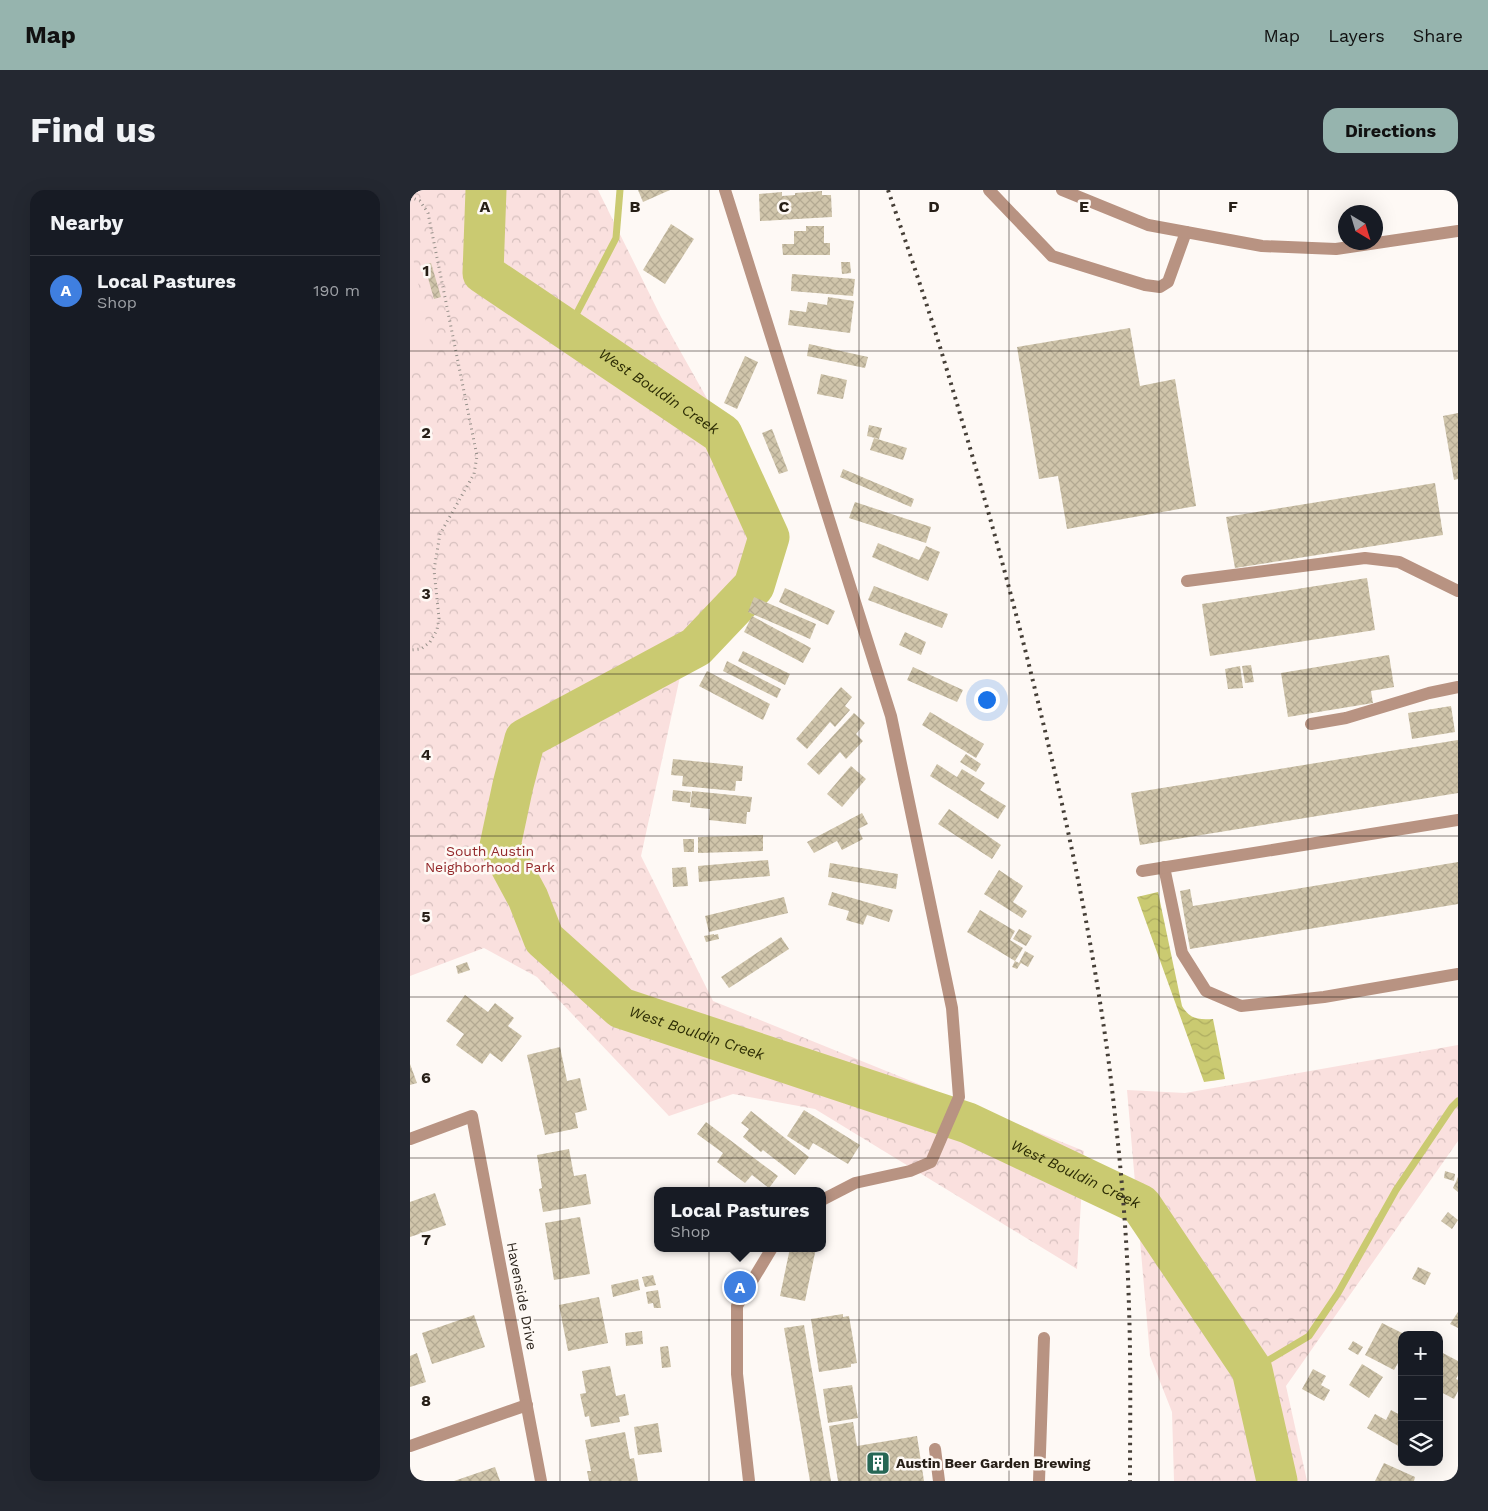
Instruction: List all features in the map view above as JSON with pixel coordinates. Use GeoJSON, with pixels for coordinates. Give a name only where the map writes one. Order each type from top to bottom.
{"type":"FeatureCollection","features":[{"type":"Feature","properties":{"kind":"street"},"geometry":{"type":"LineString","coordinates":[[725,190],[891,716],[952,1008],[959,1097],[932,1162],[910,1171],[855,1182],[826,1198]]}},
{"type":"Feature","properties":{"kind":"street"},"geometry":{"type":"LineString","coordinates":[[989,190],[1052,256],[1145,286],[1160,287],[1168,282],[1186,232]]}},
{"type":"Feature","properties":{"kind":"street"},"geometry":{"type":"LineString","coordinates":[[1062,190],[1148,225],[1262,246],[1336,249],[1458,231]]}},
{"type":"Feature","properties":{"kind":"street"},"geometry":{"type":"LineString","coordinates":[[1187,581],[1366,558],[1399,562],[1458,591]]}},
{"type":"Feature","properties":{"kind":"street"},"geometry":{"type":"LineString","coordinates":[[1311,724],[1346,718],[1429,693],[1458,687]]}},
{"type":"Feature","properties":{"kind":"street"},"geometry":{"type":"LineString","coordinates":[[1142,871],[1458,820]]}},
{"type":"Feature","properties":{"kind":"street"},"geometry":{"type":"LineString","coordinates":[[1164,867],[1182,952],[1206,991],[1241,1006],[1324,997],[1458,974]]}},
{"type":"Feature","properties":{"kind":"street","name":"Havenside Drive"},"geometry":{"type":"LineString","coordinates":[[410,1139],[472,1116],[541,1481]]}},
{"type":"Feature","properties":{"kind":"street"},"geometry":{"type":"LineString","coordinates":[[749,1481],[737,1374],[737,1306],[770,1252]]}},
{"type":"Feature","properties":{"kind":"street"},"geometry":{"type":"LineString","coordinates":[[1039,1481],[1044,1338]]}},
{"type":"Feature","properties":{"kind":"street"},"geometry":{"type":"LineString","coordinates":[[410,1446],[527,1405]]}},
{"type":"Feature","properties":{"kind":"street"},"geometry":{"type":"LineString","coordinates":[[935,1449],[939,1481]]}},
{"type":"Feature","properties":{"kind":"path"},"geometry":{"type":"LineString","coordinates":[[410,197],[420,201],[428,213],[477,456],[474,474],[440,534],[434,570],[439,618],[437,630],[430,642],[421,649],[410,650]]}},
{"type":"Feature","properties":{"kind":"green space","name":"South Austin Neighborhood Park"},"geometry":{"type":"Polygon","coordinates":[[[410,190],[598,190],[661,317],[779,526],[777,560],[724,637],[683,663],[641,856],[713,1001],[1084,1151],[1077,1269],[815,1109],[733,1094],[669,1116],[537,977],[484,948],[410,976],[410,190]]]}},
{"type":"Feature","properties":{"kind":"green space"},"geometry":{"type":"Polygon","coordinates":[[[410,243],[433,356],[410,361],[410,243]]]}},
{"type":"Feature","properties":{"kind":"green space"},"geometry":{"type":"Polygon","coordinates":[[[1458,1045],[1458,1141],[1286,1386],[1307,1481],[1174,1481],[1172,1412],[1150,1356],[1127,1090],[1185,1093],[1458,1045]]]}},
{"type":"Feature","properties":{"kind":"water"},"geometry":{"type":"Polygon","coordinates":[[[1158,892],[1182,1006],[1188,1014],[1195,1018],[1213,1019],[1225,1079],[1204,1082],[1137,897],[1158,892]]]}},
{"type":"Feature","properties":{"kind":"building"},"geometry":{"type":"Polygon","coordinates":[[[638,190],[670,190],[643,202],[638,190]]]}},
{"type":"Feature","properties":{"kind":"building"},"geometry":{"type":"Polygon","coordinates":[[[822,191],[822,195],[831,195],[832,217],[760,221],[759,194],[782,192],[782,196],[822,191]]]}},
{"type":"Feature","properties":{"kind":"building"},"geometry":{"type":"Polygon","coordinates":[[[671,224],[694,239],[665,284],[643,270],[671,224]]]}},
{"type":"Feature","properties":{"kind":"building"},"geometry":{"type":"Polygon","coordinates":[[[806,226],[824,226],[824,243],[830,243],[830,255],[783,255],[782,244],[794,244],[794,231],[806,231],[806,226]]]}},
{"type":"Feature","properties":{"kind":"building"},"geometry":{"type":"Polygon","coordinates":[[[841,262],[850,262],[851,273],[842,274],[841,262]]]}},
{"type":"Feature","properties":{"kind":"building"},"geometry":{"type":"Polygon","coordinates":[[[431,263],[441,297],[434,299],[424,264],[431,263]]]}},
{"type":"Feature","properties":{"kind":"building"},"geometry":{"type":"Polygon","coordinates":[[[792,274],[855,279],[853,296],[791,291],[792,274]]]}},
{"type":"Feature","properties":{"kind":"building"},"geometry":{"type":"Polygon","coordinates":[[[828,297],[854,301],[850,333],[788,325],[790,310],[806,312],[808,302],[827,305],[828,297]]]}},
{"type":"Feature","properties":{"kind":"building"},"geometry":{"type":"Polygon","coordinates":[[[1130,328],[1140,386],[1175,379],[1196,506],[1067,529],[1058,476],[1039,479],[1017,347],[1130,328]]]}},
{"type":"Feature","properties":{"kind":"building"},"geometry":{"type":"Polygon","coordinates":[[[809,344],[868,357],[865,368],[807,356],[809,344]]]}},
{"type":"Feature","properties":{"kind":"building"},"geometry":{"type":"Polygon","coordinates":[[[745,356],[758,362],[737,409],[724,403],[745,356]]]}},
{"type":"Feature","properties":{"kind":"building"},"geometry":{"type":"Polygon","coordinates":[[[821,374],[847,380],[843,399],[817,394],[821,374]]]}},
{"type":"Feature","properties":{"kind":"building"},"geometry":{"type":"Polygon","coordinates":[[[1458,413],[1458,479],[1454,480],[1443,416],[1458,413]]]}},
{"type":"Feature","properties":{"kind":"building"},"geometry":{"type":"Polygon","coordinates":[[[869,425],[882,428],[879,439],[867,436],[869,425]]]}},
{"type":"Feature","properties":{"kind":"building"},"geometry":{"type":"Polygon","coordinates":[[[772,429],[788,471],[779,474],[762,433],[772,429]]]}},
{"type":"Feature","properties":{"kind":"building"},"geometry":{"type":"Polygon","coordinates":[[[874,438],[907,448],[903,460],[870,450],[874,438]]]}},
{"type":"Feature","properties":{"kind":"building"},"geometry":{"type":"Polygon","coordinates":[[[843,469],[914,499],[911,507],[840,477],[843,469]]]}},
{"type":"Feature","properties":{"kind":"building"},"geometry":{"type":"Polygon","coordinates":[[[1435,483],[1443,535],[1235,568],[1226,517],[1435,483]]]}},
{"type":"Feature","properties":{"kind":"building"},"geometry":{"type":"Polygon","coordinates":[[[855,502],[931,527],[926,543],[849,518],[855,502]]]}},
{"type":"Feature","properties":{"kind":"building"},"geometry":{"type":"Polygon","coordinates":[[[878,543],[919,560],[926,546],[940,552],[928,581],[872,557],[878,543]]]}},
{"type":"Feature","properties":{"kind":"building"},"geometry":{"type":"Polygon","coordinates":[[[1367,578],[1375,630],[1210,656],[1202,604],[1367,578]]]}},
{"type":"Feature","properties":{"kind":"building"},"geometry":{"type":"Polygon","coordinates":[[[874,586],[948,614],[942,628],[868,600],[874,586]]]}},
{"type":"Feature","properties":{"kind":"building"},"geometry":{"type":"Polygon","coordinates":[[[785,588],[835,611],[828,625],[779,602],[785,588]]]}},
{"type":"Feature","properties":{"kind":"building"},"geometry":{"type":"Polygon","coordinates":[[[754,597],[816,624],[810,639],[748,612],[754,597]]]}},
{"type":"Feature","properties":{"kind":"building"},"geometry":{"type":"Polygon","coordinates":[[[752,616],[811,648],[803,663],[744,632],[752,616]]]}},
{"type":"Feature","properties":{"kind":"building"},"geometry":{"type":"Polygon","coordinates":[[[905,632],[926,642],[921,655],[899,645],[905,632]]]}},
{"type":"Feature","properties":{"kind":"building"},"geometry":{"type":"Polygon","coordinates":[[[743,651],[790,674],[785,685],[738,661],[743,651]]]}},
{"type":"Feature","properties":{"kind":"building"},"geometry":{"type":"Polygon","coordinates":[[[1389,655],[1394,687],[1371,691],[1373,703],[1288,717],[1281,673],[1389,655]]]}},
{"type":"Feature","properties":{"kind":"building"},"geometry":{"type":"Polygon","coordinates":[[[727,661],[781,689],[777,698],[723,671],[727,661]]]}},
{"type":"Feature","properties":{"kind":"building"},"geometry":{"type":"Polygon","coordinates":[[[1251,665],[1254,682],[1245,683],[1242,666],[1251,665]]]}},
{"type":"Feature","properties":{"kind":"building"},"geometry":{"type":"Polygon","coordinates":[[[1240,666],[1243,688],[1228,689],[1225,669],[1240,666]]]}},
{"type":"Feature","properties":{"kind":"building"},"geometry":{"type":"Polygon","coordinates":[[[913,667],[963,690],[957,702],[907,680],[913,667]]]}},
{"type":"Feature","properties":{"kind":"building"},"geometry":{"type":"Polygon","coordinates":[[[707,671],[770,704],[763,720],[699,686],[707,671]]]}},
{"type":"Feature","properties":{"kind":"building"},"geometry":{"type":"Polygon","coordinates":[[[841,687],[852,697],[845,706],[850,710],[835,727],[830,722],[807,749],[796,739],[841,687]]]}},
{"type":"Feature","properties":{"kind":"building"},"geometry":{"type":"Polygon","coordinates":[[[1451,706],[1455,732],[1412,739],[1408,713],[1451,706]]]}},
{"type":"Feature","properties":{"kind":"building"},"geometry":{"type":"Polygon","coordinates":[[[930,712],[984,744],[976,758],[922,725],[930,712]]]}},
{"type":"Feature","properties":{"kind":"building"},"geometry":{"type":"Polygon","coordinates":[[[854,713],[865,723],[856,734],[863,741],[846,759],[840,752],[819,775],[807,764],[854,713]]]}},
{"type":"Feature","properties":{"kind":"building"},"geometry":{"type":"Polygon","coordinates":[[[1458,740],[1458,793],[1140,845],[1131,793],[1458,740]]]}},
{"type":"Feature","properties":{"kind":"building"},"geometry":{"type":"Polygon","coordinates":[[[966,754],[981,764],[976,772],[960,762],[966,754]]]}},
{"type":"Feature","properties":{"kind":"building"},"geometry":{"type":"Polygon","coordinates":[[[673,759],[743,766],[742,781],[736,781],[735,791],[682,786],[683,776],[671,775],[673,759]]]}},
{"type":"Feature","properties":{"kind":"building"},"geometry":{"type":"Polygon","coordinates":[[[937,764],[957,777],[962,769],[985,783],[980,790],[1006,806],[998,819],[930,776],[937,764]]]}},
{"type":"Feature","properties":{"kind":"building"},"geometry":{"type":"Polygon","coordinates":[[[851,766],[866,779],[842,807],[827,794],[851,766]]]}},
{"type":"Feature","properties":{"kind":"building"},"geometry":{"type":"Polygon","coordinates":[[[673,790],[691,792],[690,803],[672,801],[673,790]]]}},
{"type":"Feature","properties":{"kind":"building"},"geometry":{"type":"Polygon","coordinates":[[[692,791],[752,797],[750,812],[747,812],[746,824],[709,820],[710,809],[690,807],[692,791]]]}},
{"type":"Feature","properties":{"kind":"building"},"geometry":{"type":"Polygon","coordinates":[[[949,809],[1001,845],[992,859],[938,824],[949,809]]]}},
{"type":"Feature","properties":{"kind":"building"},"geometry":{"type":"Polygon","coordinates":[[[862,813],[868,824],[858,829],[863,839],[842,850],[837,841],[814,853],[807,842],[862,813]]]}},
{"type":"Feature","properties":{"kind":"building"},"geometry":{"type":"Polygon","coordinates":[[[763,835],[763,851],[698,853],[698,837],[763,835]]]}},
{"type":"Feature","properties":{"kind":"building"},"geometry":{"type":"Polygon","coordinates":[[[683,839],[694,839],[694,852],[684,852],[683,839]]]}},
{"type":"Feature","properties":{"kind":"building"},"geometry":{"type":"Polygon","coordinates":[[[768,860],[770,876],[699,882],[698,866],[768,860]]]}},
{"type":"Feature","properties":{"kind":"building"},"geometry":{"type":"Polygon","coordinates":[[[1458,862],[1458,904],[1190,949],[1180,891],[1190,889],[1193,906],[1458,862]]]}},
{"type":"Feature","properties":{"kind":"building"},"geometry":{"type":"Polygon","coordinates":[[[830,863],[898,874],[896,889],[828,877],[830,863]]]}},
{"type":"Feature","properties":{"kind":"building"},"geometry":{"type":"Polygon","coordinates":[[[686,867],[688,886],[673,887],[672,868],[686,867]]]}},
{"type":"Feature","properties":{"kind":"building"},"geometry":{"type":"Polygon","coordinates":[[[999,870],[1023,886],[1013,902],[1027,911],[1022,918],[984,894],[999,870]]]}},
{"type":"Feature","properties":{"kind":"building"},"geometry":{"type":"Polygon","coordinates":[[[832,892],[893,910],[889,922],[867,915],[863,925],[846,920],[849,911],[828,905],[832,892]]]}},
{"type":"Feature","properties":{"kind":"building"},"geometry":{"type":"Polygon","coordinates":[[[784,897],[788,913],[709,932],[705,916],[784,897]]]}},
{"type":"Feature","properties":{"kind":"building"},"geometry":{"type":"Polygon","coordinates":[[[980,910],[1015,931],[1010,940],[1023,948],[1015,961],[967,932],[980,910]]]}},
{"type":"Feature","properties":{"kind":"building"},"geometry":{"type":"Polygon","coordinates":[[[1019,929],[1032,936],[1026,946],[1013,939],[1019,929]]]}},
{"type":"Feature","properties":{"kind":"building"},"geometry":{"type":"Polygon","coordinates":[[[718,934],[719,939],[706,942],[704,936],[718,934]]]}},
{"type":"Feature","properties":{"kind":"building"},"geometry":{"type":"Polygon","coordinates":[[[781,937],[789,949],[729,988],[721,977],[781,937]]]}},
{"type":"Feature","properties":{"kind":"building"},"geometry":{"type":"Polygon","coordinates":[[[1025,951],[1034,956],[1028,967],[1021,963],[1017,969],[1012,967],[1015,961],[1019,963],[1025,951]]]}},
{"type":"Feature","properties":{"kind":"building"},"geometry":{"type":"Polygon","coordinates":[[[467,962],[470,970],[458,974],[456,966],[467,962]]]}},
{"type":"Feature","properties":{"kind":"building"},"geometry":{"type":"Polygon","coordinates":[[[465,995],[488,1012],[495,1003],[514,1018],[508,1026],[522,1036],[502,1062],[490,1053],[482,1064],[456,1045],[464,1034],[446,1021],[465,995]]]}},
{"type":"Feature","properties":{"kind":"building"},"geometry":{"type":"Polygon","coordinates":[[[560,1047],[567,1081],[580,1078],[587,1110],[575,1113],[578,1128],[545,1135],[527,1055],[560,1047]]]}},
{"type":"Feature","properties":{"kind":"building"},"geometry":{"type":"Polygon","coordinates":[[[410,1064],[417,1083],[410,1085],[410,1064]]]}},
{"type":"Feature","properties":{"kind":"building"},"geometry":{"type":"Polygon","coordinates":[[[804,1110],[860,1145],[848,1164],[813,1143],[809,1150],[787,1136],[804,1110]]]}},
{"type":"Feature","properties":{"kind":"building"},"geometry":{"type":"Polygon","coordinates":[[[751,1111],[809,1157],[795,1175],[743,1137],[749,1129],[741,1123],[751,1111]]]}},
{"type":"Feature","properties":{"kind":"building"},"geometry":{"type":"Polygon","coordinates":[[[706,1122],[778,1176],[770,1187],[752,1175],[745,1183],[717,1162],[723,1153],[697,1134],[706,1122]]]}},
{"type":"Feature","properties":{"kind":"building"},"geometry":{"type":"Polygon","coordinates":[[[569,1149],[574,1176],[586,1174],[591,1204],[543,1212],[539,1189],[542,1188],[537,1155],[569,1149]]]}},
{"type":"Feature","properties":{"kind":"building"},"geometry":{"type":"Polygon","coordinates":[[[1445,1171],[1455,1174],[1454,1181],[1444,1178],[1445,1171]]]}},
{"type":"Feature","properties":{"kind":"building"},"geometry":{"type":"Polygon","coordinates":[[[1458,1177],[1458,1192],[1453,1188],[1458,1177]]]}},
{"type":"Feature","properties":{"kind":"building"},"geometry":{"type":"Polygon","coordinates":[[[435,1193],[446,1225],[410,1237],[410,1202],[435,1193]]]}},
{"type":"Feature","properties":{"kind":"building"},"geometry":{"type":"Polygon","coordinates":[[[1448,1212],[1458,1220],[1452,1229],[1441,1221],[1448,1212]]]}},
{"type":"Feature","properties":{"kind":"building"},"geometry":{"type":"Polygon","coordinates":[[[580,1217],[590,1274],[554,1280],[545,1223],[580,1217]]]}},
{"type":"Feature","properties":{"kind":"building"},"geometry":{"type":"Polygon","coordinates":[[[789,1252],[815,1252],[805,1301],[780,1296],[789,1252]]]}},
{"type":"Feature","properties":{"kind":"building"},"geometry":{"type":"Polygon","coordinates":[[[1418,1267],[1431,1273],[1425,1285],[1412,1279],[1418,1267]]]}},
{"type":"Feature","properties":{"kind":"building"},"geometry":{"type":"Polygon","coordinates":[[[653,1275],[656,1285],[645,1287],[642,1277],[653,1275]]]}},
{"type":"Feature","properties":{"kind":"building"},"geometry":{"type":"Polygon","coordinates":[[[638,1279],[640,1290],[613,1297],[611,1285],[638,1279]]]}},
{"type":"Feature","properties":{"kind":"building"},"geometry":{"type":"Polygon","coordinates":[[[658,1290],[661,1308],[654,1308],[653,1303],[648,1304],[646,1292],[658,1290]]]}},
{"type":"Feature","properties":{"kind":"building"},"geometry":{"type":"Polygon","coordinates":[[[599,1297],[608,1343],[568,1351],[559,1305],[599,1297]]]}},
{"type":"Feature","properties":{"kind":"building"},"geometry":{"type":"Polygon","coordinates":[[[1458,1312],[1458,1328],[1450,1324],[1458,1312]]]}},
{"type":"Feature","properties":{"kind":"building"},"geometry":{"type":"Polygon","coordinates":[[[843,1314],[843,1317],[849,1316],[857,1363],[851,1364],[851,1367],[819,1372],[811,1319],[843,1314]]]}},
{"type":"Feature","properties":{"kind":"building"},"geometry":{"type":"Polygon","coordinates":[[[474,1315],[485,1347],[432,1364],[422,1333],[474,1315]]]}},
{"type":"Feature","properties":{"kind":"building"},"geometry":{"type":"Polygon","coordinates":[[[1382,1323],[1398,1331],[1398,1363],[1394,1370],[1365,1355],[1382,1323]]]}},
{"type":"Feature","properties":{"kind":"building"},"geometry":{"type":"Polygon","coordinates":[[[804,1325],[831,1481],[810,1481],[784,1328],[804,1325]]]}},
{"type":"Feature","properties":{"kind":"building"},"geometry":{"type":"Polygon","coordinates":[[[642,1331],[643,1344],[626,1346],[625,1333],[642,1331]]]}},
{"type":"Feature","properties":{"kind":"building"},"geometry":{"type":"Polygon","coordinates":[[[1353,1341],[1363,1347],[1358,1355],[1348,1349],[1353,1341]]]}},
{"type":"Feature","properties":{"kind":"building"},"geometry":{"type":"Polygon","coordinates":[[[668,1346],[671,1367],[662,1368],[660,1347],[668,1346]]]}},
{"type":"Feature","properties":{"kind":"building"},"geometry":{"type":"Polygon","coordinates":[[[417,1353],[426,1382],[410,1387],[410,1356],[417,1353]]]}},
{"type":"Feature","properties":{"kind":"building"},"geometry":{"type":"Polygon","coordinates":[[[1443,1353],[1458,1361],[1458,1375],[1456,1379],[1458,1380],[1458,1391],[1454,1399],[1443,1393],[1443,1353]]]}},
{"type":"Feature","properties":{"kind":"building"},"geometry":{"type":"Polygon","coordinates":[[[1362,1364],[1383,1377],[1369,1398],[1349,1385],[1362,1364]]]}},
{"type":"Feature","properties":{"kind":"building"},"geometry":{"type":"Polygon","coordinates":[[[610,1366],[616,1396],[625,1394],[629,1415],[619,1417],[620,1422],[591,1427],[589,1416],[585,1417],[580,1394],[586,1393],[582,1371],[610,1366]]]}},
{"type":"Feature","properties":{"kind":"building"},"geometry":{"type":"Polygon","coordinates":[[[1313,1369],[1326,1376],[1321,1385],[1330,1390],[1324,1401],[1302,1389],[1313,1369]]]}},
{"type":"Feature","properties":{"kind":"building"},"geometry":{"type":"Polygon","coordinates":[[[852,1385],[858,1418],[828,1423],[823,1389],[852,1385]]]}},
{"type":"Feature","properties":{"kind":"building"},"geometry":{"type":"Polygon","coordinates":[[[1391,1410],[1398,1414],[1398,1446],[1367,1428],[1375,1414],[1386,1420],[1391,1410]]]}},
{"type":"Feature","properties":{"kind":"building","name":"Austin Beer Garden Brewing"},"geometry":{"type":"Polygon","coordinates":[[[853,1422],[857,1446],[917,1436],[924,1481],[838,1481],[829,1426],[853,1422]]]}},
{"type":"Feature","properties":{"kind":"building"},"geometry":{"type":"Polygon","coordinates":[[[658,1423],[662,1452],[638,1455],[634,1427],[658,1423]]]}},
{"type":"Feature","properties":{"kind":"building"},"geometry":{"type":"Polygon","coordinates":[[[625,1432],[630,1459],[634,1458],[638,1481],[589,1481],[587,1471],[591,1471],[585,1440],[625,1432]]]}},
{"type":"Feature","properties":{"kind":"building"},"geometry":{"type":"Polygon","coordinates":[[[1384,1463],[1415,1477],[1414,1481],[1375,1481],[1384,1463]]]}},
{"type":"Feature","properties":{"kind":"building"},"geometry":{"type":"Polygon","coordinates":[[[495,1467],[500,1481],[454,1481],[495,1467]]]}},
{"type":"Feature","properties":{"kind":"waterway","name":"West Bouldin Creek"},"geometry":{"type":"LineString","coordinates":[[486,190],[483,273],[722,434],[769,537],[754,586],[696,647],[525,739],[500,846],[528,898],[544,939],[621,1008],[968,1123],[1141,1205],[1252,1370],[1277,1481]]}},
{"type":"Feature","properties":{"kind":"waterway"},"geometry":{"type":"LineString","coordinates":[[568,330],[616,238],[620,190]]}},
{"type":"Feature","properties":{"kind":"waterway"},"geometry":{"type":"LineString","coordinates":[[1252,1370],[1309,1336],[1338,1293],[1396,1190],[1458,1101]]}},
{"type":"Feature","properties":{"kind":"railway"},"geometry":{"type":"LineString","coordinates":[[888,190],[940,347],[1004,571],[1050,750],[1070,839],[1087,929],[1109,1064],[1124,1217],[1130,1330],[1130,1481]]}},
{"type":"Feature","properties":{"kind":"place","name":"Local Pastures"},"geometry":{"type":"Point","coordinates":[740,1287]}},
{"type":"Feature","properties":{"kind":"place","name":"Austin Beer Garden Brewing"},"geometry":{"type":"Point","coordinates":[878,1463]}}]}
